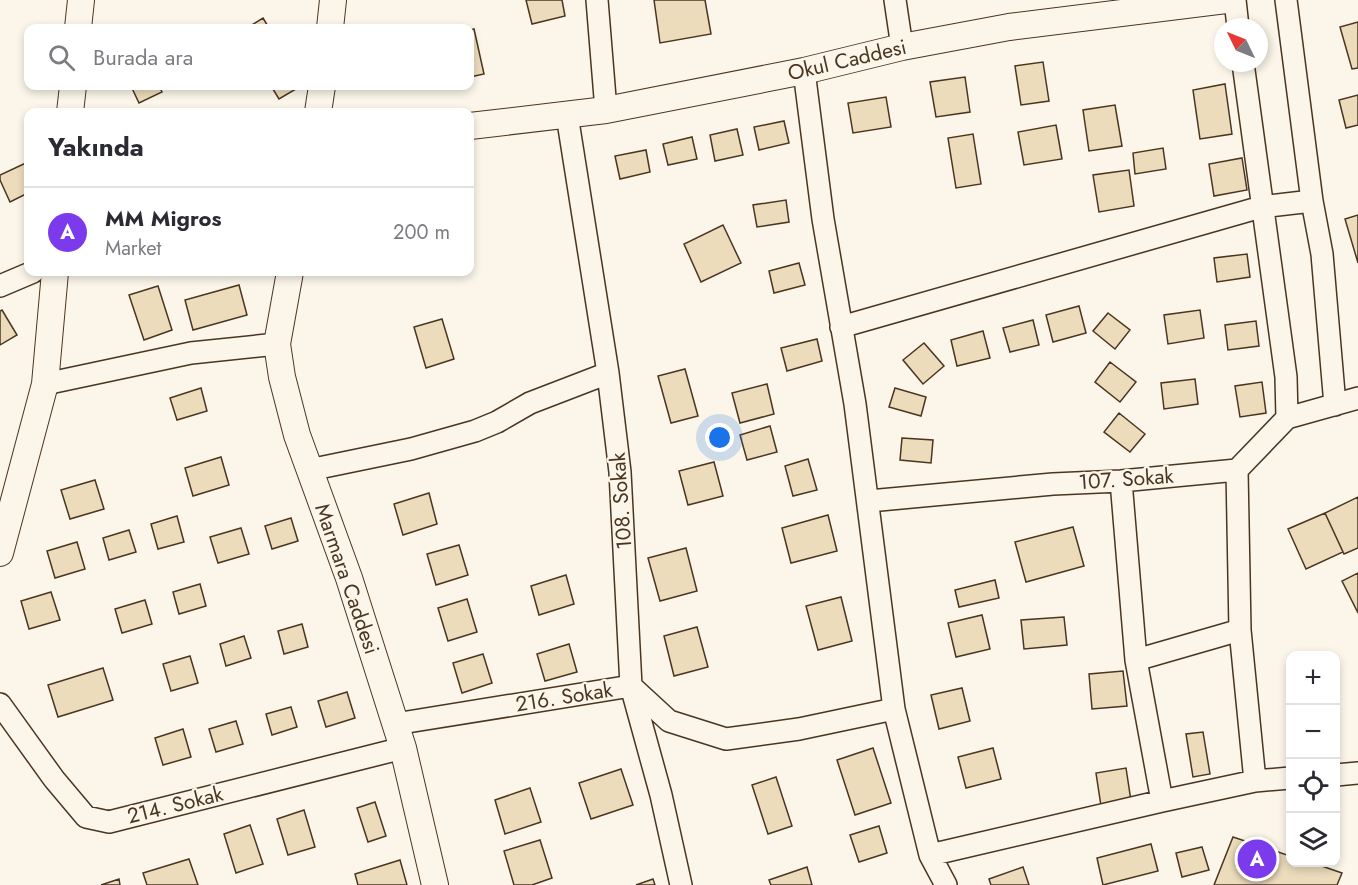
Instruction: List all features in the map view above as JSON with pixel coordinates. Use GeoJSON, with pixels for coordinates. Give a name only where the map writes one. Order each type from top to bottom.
{"type":"FeatureCollection","features":[{"type":"Feature","properties":{"kind":"street"},"geometry":{"type":"LineString","coordinates":[[78,24],[81,0]]}},
{"type":"Feature","properties":{"kind":"street"},"geometry":{"type":"LineString","coordinates":[[330,24],[333,0]]}},
{"type":"Feature","properties":{"kind":"street"},"geometry":{"type":"LineString","coordinates":[[597,0],[606,110]]}},
{"type":"Feature","properties":{"kind":"street"},"geometry":{"type":"LineString","coordinates":[[895,0],[903,47]]}},
{"type":"Feature","properties":{"kind":"street"},"geometry":{"type":"LineString","coordinates":[[1224,0],[1233,18]]}},
{"type":"Feature","properties":{"kind":"street","name":"Okul Caddesi"},"geometry":{"type":"LineString","coordinates":[[474,126],[606,110],[804,71],[903,47],[1133,6],[1224,0]]}},
{"type":"Feature","properties":{"kind":"street"},"geometry":{"type":"LineString","coordinates":[[1286,0],[1312,201],[1322,254],[1335,405]]}},
{"type":"Feature","properties":{"kind":"street"},"geometry":{"type":"LineString","coordinates":[[804,71],[823,219],[869,501],[894,709],[930,855],[946,885]]}},
{"type":"Feature","properties":{"kind":"street"},"geometry":{"type":"LineString","coordinates":[[1244,72],[1286,377],[1287,418]]}},
{"type":"Feature","properties":{"kind":"street"},"geometry":{"type":"LineString","coordinates":[[70,108],[73,90]]}},
{"type":"Feature","properties":{"kind":"street"},"geometry":{"type":"LineString","coordinates":[[319,108],[321,90]]}},
{"type":"Feature","properties":{"kind":"street","name":"108. Sokak"},"geometry":{"type":"LineString","coordinates":[[567,115],[608,373],[620,472],[631,686],[661,795],[681,885]]}},
{"type":"Feature","properties":{"kind":"street"},"geometry":{"type":"LineString","coordinates":[[841,327],[1261,207],[1312,201]]}},
{"type":"Feature","properties":{"kind":"street"},"geometry":{"type":"LineString","coordinates":[[0,286],[24,276]]}},
{"type":"Feature","properties":{"kind":"street"},"geometry":{"type":"LineString","coordinates":[[0,553],[45,384],[55,276]]}},
{"type":"Feature","properties":{"kind":"street","name":"Marmara Caddesi"},"geometry":{"type":"LineString","coordinates":[[289,276],[277,344],[282,377],[297,435],[349,578],[399,736],[435,885]]}},
{"type":"Feature","properties":{"kind":"street"},"geometry":{"type":"LineString","coordinates":[[45,384],[191,353],[277,344]]}},
{"type":"Feature","properties":{"kind":"street"},"geometry":{"type":"LineString","coordinates":[[309,470],[411,448],[475,431],[548,396],[608,373]]}},
{"type":"Feature","properties":{"kind":"street"},"geometry":{"type":"LineString","coordinates":[[1255,782],[1240,630],[1237,470],[1287,418],[1358,398]]}},
{"type":"Feature","properties":{"kind":"street","name":"107. Sokak"},"geometry":{"type":"LineString","coordinates":[[869,501],[1237,470]]}},
{"type":"Feature","properties":{"kind":"street"},"geometry":{"type":"LineString","coordinates":[[1121,481],[1136,660],[1162,801]]}},
{"type":"Feature","properties":{"kind":"street"},"geometry":{"type":"LineString","coordinates":[[1136,660],[1240,630]]}},
{"type":"Feature","properties":{"kind":"street","name":"216. Sokak"},"geometry":{"type":"LineString","coordinates":[[399,736],[631,686],[669,722],[726,739],[799,729],[894,709]]}},
{"type":"Feature","properties":{"kind":"street","name":"214. Sokak"},"geometry":{"type":"LineString","coordinates":[[0,704],[54,779],[86,817],[109,822],[399,736]]}},
{"type":"Feature","properties":{"kind":"street"},"geometry":{"type":"LineString","coordinates":[[1340,775],[1358,773]]}},
{"type":"Feature","properties":{"kind":"street"},"geometry":{"type":"LineString","coordinates":[[930,855],[1162,801],[1255,782],[1286,778]]}},
{"type":"Feature","properties":{"kind":"building"},"geometry":{"type":"Polygon","coordinates":[[[526,0],[562,0],[565,16],[532,24],[526,0]]]}},
{"type":"Feature","properties":{"kind":"building"},"geometry":{"type":"Polygon","coordinates":[[[654,0],[705,0],[711,34],[660,43],[654,0]]]}},
{"type":"Feature","properties":{"kind":"building"},"geometry":{"type":"Polygon","coordinates":[[[263,18],[267,24],[253,24],[263,18]]]}},
{"type":"Feature","properties":{"kind":"building"},"geometry":{"type":"Polygon","coordinates":[[[1358,22],[1358,68],[1352,69],[1340,27],[1358,22]]]}},
{"type":"Feature","properties":{"kind":"building"},"geometry":{"type":"Polygon","coordinates":[[[474,29],[484,74],[474,76],[474,29]]]}},
{"type":"Feature","properties":{"kind":"building"},"geometry":{"type":"Polygon","coordinates":[[[1043,62],[1049,101],[1021,105],[1015,66],[1043,62]]]}},
{"type":"Feature","properties":{"kind":"building"},"geometry":{"type":"Polygon","coordinates":[[[965,77],[970,112],[936,117],[930,82],[965,77]]]}},
{"type":"Feature","properties":{"kind":"building"},"geometry":{"type":"Polygon","coordinates":[[[1225,84],[1232,134],[1200,139],[1193,90],[1225,84]]]}},
{"type":"Feature","properties":{"kind":"building"},"geometry":{"type":"Polygon","coordinates":[[[133,90],[161,90],[162,92],[139,103],[133,90]]]}},
{"type":"Feature","properties":{"kind":"building"},"geometry":{"type":"Polygon","coordinates":[[[273,90],[294,90],[279,99],[273,90]]]}},
{"type":"Feature","properties":{"kind":"building"},"geometry":{"type":"Polygon","coordinates":[[[1358,95],[1358,125],[1346,128],[1339,100],[1358,95]]]}},
{"type":"Feature","properties":{"kind":"building"},"geometry":{"type":"Polygon","coordinates":[[[886,97],[891,127],[853,133],[848,103],[886,97]]]}},
{"type":"Feature","properties":{"kind":"building"},"geometry":{"type":"Polygon","coordinates":[[[1115,105],[1122,146],[1089,151],[1083,110],[1115,105]]]}},
{"type":"Feature","properties":{"kind":"building"},"geometry":{"type":"Polygon","coordinates":[[[784,121],[789,143],[759,150],[754,127],[784,121]]]}},
{"type":"Feature","properties":{"kind":"building"},"geometry":{"type":"Polygon","coordinates":[[[1056,125],[1062,159],[1024,165],[1018,132],[1056,125]]]}},
{"type":"Feature","properties":{"kind":"building"},"geometry":{"type":"Polygon","coordinates":[[[737,129],[743,155],[715,161],[710,135],[737,129]]]}},
{"type":"Feature","properties":{"kind":"building"},"geometry":{"type":"Polygon","coordinates":[[[973,134],[981,184],[956,188],[948,138],[973,134]]]}},
{"type":"Feature","properties":{"kind":"building"},"geometry":{"type":"Polygon","coordinates":[[[692,137],[697,159],[668,165],[663,144],[692,137]]]}},
{"type":"Feature","properties":{"kind":"building"},"geometry":{"type":"Polygon","coordinates":[[[1163,148],[1166,169],[1135,174],[1133,153],[1163,148]]]}},
{"type":"Feature","properties":{"kind":"building"},"geometry":{"type":"Polygon","coordinates":[[[646,150],[650,172],[620,179],[615,156],[646,150]]]}},
{"type":"Feature","properties":{"kind":"building"},"geometry":{"type":"Polygon","coordinates":[[[1242,158],[1247,190],[1214,196],[1209,164],[1242,158]]]}},
{"type":"Feature","properties":{"kind":"building"},"geometry":{"type":"Polygon","coordinates":[[[24,164],[24,195],[10,202],[0,175],[24,164]]]}},
{"type":"Feature","properties":{"kind":"building"},"geometry":{"type":"Polygon","coordinates":[[[1129,170],[1134,206],[1099,212],[1093,175],[1129,170]]]}},
{"type":"Feature","properties":{"kind":"building"},"geometry":{"type":"Polygon","coordinates":[[[786,200],[789,222],[757,227],[753,205],[786,200]]]}},
{"type":"Feature","properties":{"kind":"building"},"geometry":{"type":"Polygon","coordinates":[[[1358,215],[1358,263],[1345,219],[1358,215]]]}},
{"type":"Feature","properties":{"kind":"building"},"geometry":{"type":"Polygon","coordinates":[[[723,225],[741,263],[701,282],[684,244],[723,225]]]}},
{"type":"Feature","properties":{"kind":"building"},"geometry":{"type":"Polygon","coordinates":[[[1247,254],[1250,277],[1217,282],[1214,258],[1247,254]]]}},
{"type":"Feature","properties":{"kind":"building"},"geometry":{"type":"Polygon","coordinates":[[[799,263],[805,285],[774,293],[769,271],[799,263]]]}},
{"type":"Feature","properties":{"kind":"building"},"geometry":{"type":"Polygon","coordinates":[[[239,285],[247,315],[193,330],[185,300],[239,285]]]}},
{"type":"Feature","properties":{"kind":"building"},"geometry":{"type":"Polygon","coordinates":[[[158,286],[172,330],[144,340],[129,295],[158,286]]]}},
{"type":"Feature","properties":{"kind":"building"},"geometry":{"type":"Polygon","coordinates":[[[1079,306],[1086,333],[1053,342],[1046,315],[1079,306]]]}},
{"type":"Feature","properties":{"kind":"building"},"geometry":{"type":"Polygon","coordinates":[[[2,310],[17,335],[0,345],[0,311],[2,310]]]}},
{"type":"Feature","properties":{"kind":"building"},"geometry":{"type":"Polygon","coordinates":[[[1200,310],[1204,338],[1168,344],[1164,315],[1200,310]]]}},
{"type":"Feature","properties":{"kind":"building"},"geometry":{"type":"Polygon","coordinates":[[[1108,313],[1130,330],[1115,349],[1093,331],[1108,313]]]}},
{"type":"Feature","properties":{"kind":"building"},"geometry":{"type":"Polygon","coordinates":[[[442,319],[454,359],[426,368],[414,327],[442,319]]]}},
{"type":"Feature","properties":{"kind":"building"},"geometry":{"type":"Polygon","coordinates":[[[1033,320],[1039,345],[1010,352],[1003,328],[1033,320]]]}},
{"type":"Feature","properties":{"kind":"building"},"geometry":{"type":"Polygon","coordinates":[[[1256,321],[1259,346],[1228,350],[1225,325],[1256,321]]]}},
{"type":"Feature","properties":{"kind":"building"},"geometry":{"type":"Polygon","coordinates":[[[983,331],[990,358],[957,366],[951,340],[983,331]]]}},
{"type":"Feature","properties":{"kind":"building"},"geometry":{"type":"Polygon","coordinates":[[[817,339],[822,361],[787,371],[781,348],[817,339]]]}},
{"type":"Feature","properties":{"kind":"building"},"geometry":{"type":"Polygon","coordinates":[[[924,343],[944,366],[923,384],[903,360],[924,343]]]}},
{"type":"Feature","properties":{"kind":"building"},"geometry":{"type":"Polygon","coordinates":[[[1110,362],[1136,382],[1120,402],[1095,382],[1110,362]]]}},
{"type":"Feature","properties":{"kind":"building"},"geometry":{"type":"Polygon","coordinates":[[[685,369],[698,416],[671,423],[658,376],[685,369]]]}},
{"type":"Feature","properties":{"kind":"building"},"geometry":{"type":"Polygon","coordinates":[[[1195,379],[1198,404],[1164,409],[1161,383],[1195,379]]]}},
{"type":"Feature","properties":{"kind":"building"},"geometry":{"type":"Polygon","coordinates":[[[1262,382],[1266,413],[1240,417],[1235,386],[1262,382]]]}},
{"type":"Feature","properties":{"kind":"building"},"geometry":{"type":"Polygon","coordinates":[[[767,384],[774,414],[740,423],[732,393],[767,384]]]}},
{"type":"Feature","properties":{"kind":"building"},"geometry":{"type":"Polygon","coordinates":[[[201,388],[207,411],[177,420],[170,398],[201,388]]]}},
{"type":"Feature","properties":{"kind":"building"},"geometry":{"type":"Polygon","coordinates":[[[895,388],[926,397],[921,416],[889,407],[895,388]]]}},
{"type":"Feature","properties":{"kind":"building"},"geometry":{"type":"Polygon","coordinates":[[[1119,413],[1145,434],[1130,452],[1104,432],[1119,413]]]}},
{"type":"Feature","properties":{"kind":"building"},"geometry":{"type":"Polygon","coordinates":[[[770,426],[777,452],[747,460],[740,435],[770,426]]]}},
{"type":"Feature","properties":{"kind":"building"},"geometry":{"type":"Polygon","coordinates":[[[902,438],[933,440],[931,463],[900,460],[902,438]]]}},
{"type":"Feature","properties":{"kind":"building"},"geometry":{"type":"Polygon","coordinates":[[[221,457],[229,485],[193,496],[185,468],[221,457]]]}},
{"type":"Feature","properties":{"kind":"building"},"geometry":{"type":"Polygon","coordinates":[[[808,459],[817,490],[793,496],[785,466],[808,459]]]}},
{"type":"Feature","properties":{"kind":"building"},"geometry":{"type":"Polygon","coordinates":[[[714,462],[723,496],[688,505],[679,471],[714,462]]]}},
{"type":"Feature","properties":{"kind":"building"},"geometry":{"type":"Polygon","coordinates":[[[95,480],[104,509],[70,519],[61,490],[95,480]]]}},
{"type":"Feature","properties":{"kind":"building"},"geometry":{"type":"Polygon","coordinates":[[[429,493],[437,524],[403,535],[394,504],[429,493]]]}},
{"type":"Feature","properties":{"kind":"building"},"geometry":{"type":"Polygon","coordinates":[[[1358,497],[1358,548],[1344,554],[1325,513],[1358,497]]]}},
{"type":"Feature","properties":{"kind":"building"},"geometry":{"type":"Polygon","coordinates":[[[1325,513],[1343,552],[1306,569],[1288,529],[1325,513]]]}},
{"type":"Feature","properties":{"kind":"building"},"geometry":{"type":"Polygon","coordinates":[[[828,515],[837,551],[791,563],[782,528],[828,515]]]}},
{"type":"Feature","properties":{"kind":"building"},"geometry":{"type":"Polygon","coordinates":[[[177,516],[184,542],[158,549],[151,524],[177,516]]]}},
{"type":"Feature","properties":{"kind":"building"},"geometry":{"type":"Polygon","coordinates":[[[291,518],[298,541],[272,549],[265,526],[291,518]]]}},
{"type":"Feature","properties":{"kind":"building"},"geometry":{"type":"Polygon","coordinates":[[[1073,527],[1084,566],[1026,582],[1015,542],[1073,527]]]}},
{"type":"Feature","properties":{"kind":"building"},"geometry":{"type":"Polygon","coordinates":[[[241,528],[249,554],[218,563],[210,537],[241,528]]]}},
{"type":"Feature","properties":{"kind":"building"},"geometry":{"type":"Polygon","coordinates":[[[129,530],[136,552],[109,560],[103,538],[129,530]]]}},
{"type":"Feature","properties":{"kind":"building"},"geometry":{"type":"Polygon","coordinates":[[[77,542],[85,569],[55,578],[47,551],[77,542]]]}},
{"type":"Feature","properties":{"kind":"building"},"geometry":{"type":"Polygon","coordinates":[[[459,545],[468,575],[436,585],[427,554],[459,545]]]}},
{"type":"Feature","properties":{"kind":"building"},"geometry":{"type":"Polygon","coordinates":[[[686,548],[697,591],[660,601],[648,558],[686,548]]]}},
{"type":"Feature","properties":{"kind":"building"},"geometry":{"type":"Polygon","coordinates":[[[1358,573],[1358,613],[1342,581],[1358,573]]]}},
{"type":"Feature","properties":{"kind":"building"},"geometry":{"type":"Polygon","coordinates":[[[566,575],[574,604],[539,615],[531,586],[566,575]]]}},
{"type":"Feature","properties":{"kind":"building"},"geometry":{"type":"Polygon","coordinates":[[[995,580],[999,598],[959,607],[955,590],[995,580]]]}},
{"type":"Feature","properties":{"kind":"building"},"geometry":{"type":"Polygon","coordinates":[[[200,584],[206,606],[179,614],[173,592],[200,584]]]}},
{"type":"Feature","properties":{"kind":"building"},"geometry":{"type":"Polygon","coordinates":[[[51,592],[60,620],[29,629],[21,601],[51,592]]]}},
{"type":"Feature","properties":{"kind":"building"},"geometry":{"type":"Polygon","coordinates":[[[841,597],[852,641],[818,650],[806,606],[841,597]]]}},
{"type":"Feature","properties":{"kind":"building"},"geometry":{"type":"Polygon","coordinates":[[[467,599],[477,632],[448,641],[438,608],[467,599]]]}},
{"type":"Feature","properties":{"kind":"building"},"geometry":{"type":"Polygon","coordinates":[[[145,600],[152,624],[122,633],[115,609],[145,600]]]}},
{"type":"Feature","properties":{"kind":"building"},"geometry":{"type":"Polygon","coordinates":[[[982,615],[990,649],[956,657],[948,623],[982,615]]]}},
{"type":"Feature","properties":{"kind":"building"},"geometry":{"type":"Polygon","coordinates":[[[1064,617],[1067,645],[1024,649],[1021,620],[1064,617]]]}},
{"type":"Feature","properties":{"kind":"building"},"geometry":{"type":"Polygon","coordinates":[[[302,624],[308,647],[284,654],[278,631],[302,624]]]}},
{"type":"Feature","properties":{"kind":"building"},"geometry":{"type":"Polygon","coordinates":[[[697,627],[708,667],[674,676],[664,636],[697,627]]]}},
{"type":"Feature","properties":{"kind":"building"},"geometry":{"type":"Polygon","coordinates":[[[244,636],[251,658],[226,666],[220,644],[244,636]]]}},
{"type":"Feature","properties":{"kind":"building"},"geometry":{"type":"Polygon","coordinates":[[[569,644],[577,672],[545,681],[537,654],[569,644]]]}},
{"type":"Feature","properties":{"kind":"building"},"geometry":{"type":"Polygon","coordinates":[[[483,654],[492,683],[462,693],[453,663],[483,654]]]}},
{"type":"Feature","properties":{"kind":"building"},"geometry":{"type":"Polygon","coordinates":[[[190,656],[198,683],[171,691],[163,664],[190,656]]]}},
{"type":"Feature","properties":{"kind":"building"},"geometry":{"type":"Polygon","coordinates":[[[103,668],[113,700],[58,717],[48,685],[103,668]]]}},
{"type":"Feature","properties":{"kind":"building"},"geometry":{"type":"Polygon","coordinates":[[[1123,671],[1127,706],[1092,709],[1089,674],[1123,671]]]}},
{"type":"Feature","properties":{"kind":"building"},"geometry":{"type":"Polygon","coordinates":[[[962,688],[970,721],[939,729],[931,695],[962,688]]]}},
{"type":"Feature","properties":{"kind":"building"},"geometry":{"type":"Polygon","coordinates":[[[347,692],[355,718],[326,727],[318,701],[347,692]]]}},
{"type":"Feature","properties":{"kind":"building"},"geometry":{"type":"Polygon","coordinates":[[[291,707],[297,727],[272,735],[266,714],[291,707]]]}},
{"type":"Feature","properties":{"kind":"building"},"geometry":{"type":"Polygon","coordinates":[[[236,721],[243,744],[216,752],[209,729],[236,721]]]}},
{"type":"Feature","properties":{"kind":"building"},"geometry":{"type":"Polygon","coordinates":[[[183,729],[191,757],[163,765],[155,738],[183,729]]]}},
{"type":"Feature","properties":{"kind":"building"},"geometry":{"type":"Polygon","coordinates":[[[1203,732],[1210,774],[1193,777],[1186,734],[1203,732]]]}},
{"type":"Feature","properties":{"kind":"building"},"geometry":{"type":"Polygon","coordinates":[[[873,748],[891,803],[855,815],[837,760],[873,748]]]}},
{"type":"Feature","properties":{"kind":"building"},"geometry":{"type":"Polygon","coordinates":[[[993,748],[1001,779],[966,788],[958,757],[993,748]]]}},
{"type":"Feature","properties":{"kind":"building"},"geometry":{"type":"Polygon","coordinates":[[[1126,768],[1131,801],[1101,806],[1096,773],[1126,768]]]}},
{"type":"Feature","properties":{"kind":"building"},"geometry":{"type":"Polygon","coordinates":[[[621,769],[633,805],[591,819],[579,783],[621,769]]]}},
{"type":"Feature","properties":{"kind":"building"},"geometry":{"type":"Polygon","coordinates":[[[776,777],[792,826],[768,834],[752,785],[776,777]]]}},
{"type":"Feature","properties":{"kind":"building"},"geometry":{"type":"Polygon","coordinates":[[[530,788],[541,822],[505,834],[495,800],[530,788]]]}},
{"type":"Feature","properties":{"kind":"building"},"geometry":{"type":"Polygon","coordinates":[[[375,802],[386,836],[368,842],[357,808],[375,802]]]}},
{"type":"Feature","properties":{"kind":"building"},"geometry":{"type":"Polygon","coordinates":[[[304,810],[315,847],[288,855],[277,819],[304,810]]]}},
{"type":"Feature","properties":{"kind":"building"},"geometry":{"type":"Polygon","coordinates":[[[250,825],[263,864],[236,873],[224,834],[250,825]]]}},
{"type":"Feature","properties":{"kind":"building"},"geometry":{"type":"Polygon","coordinates":[[[879,826],[887,853],[859,862],[850,835],[879,826]]]}},
{"type":"Feature","properties":{"kind":"building"},"geometry":{"type":"Polygon","coordinates":[[[1233,837],[1286,855],[1286,867],[1325,867],[1342,873],[1337,885],[1214,885],[1233,837]]]}},
{"type":"Feature","properties":{"kind":"building"},"geometry":{"type":"Polygon","coordinates":[[[540,840],[552,878],[532,885],[514,885],[504,851],[540,840]]]}},
{"type":"Feature","properties":{"kind":"building"},"geometry":{"type":"Polygon","coordinates":[[[1151,844],[1158,871],[1103,885],[1097,858],[1151,844]]]}},
{"type":"Feature","properties":{"kind":"building"},"geometry":{"type":"Polygon","coordinates":[[[1202,847],[1209,870],[1182,877],[1176,853],[1202,847]]]}},
{"type":"Feature","properties":{"kind":"building"},"geometry":{"type":"Polygon","coordinates":[[[189,859],[198,885],[147,885],[143,873],[189,859]]]}},
{"type":"Feature","properties":{"kind":"building"},"geometry":{"type":"Polygon","coordinates":[[[400,860],[407,885],[358,885],[355,874],[400,860]]]}},
{"type":"Feature","properties":{"kind":"building"},"geometry":{"type":"Polygon","coordinates":[[[807,867],[812,885],[771,885],[769,880],[807,867]]]}},
{"type":"Feature","properties":{"kind":"building"},"geometry":{"type":"Polygon","coordinates":[[[1023,867],[1029,885],[991,885],[989,879],[1023,867]]]}},
{"type":"Feature","properties":{"kind":"building"},"geometry":{"type":"Polygon","coordinates":[[[119,879],[120,885],[101,885],[119,879]]]}},
{"type":"Feature","properties":{"kind":"building"},"geometry":{"type":"Polygon","coordinates":[[[653,879],[655,885],[636,885],[653,879]]]}},
{"type":"Feature","properties":{"kind":"place","name":"MM Migros"},"geometry":{"type":"Point","coordinates":[1257,859]}}]}
